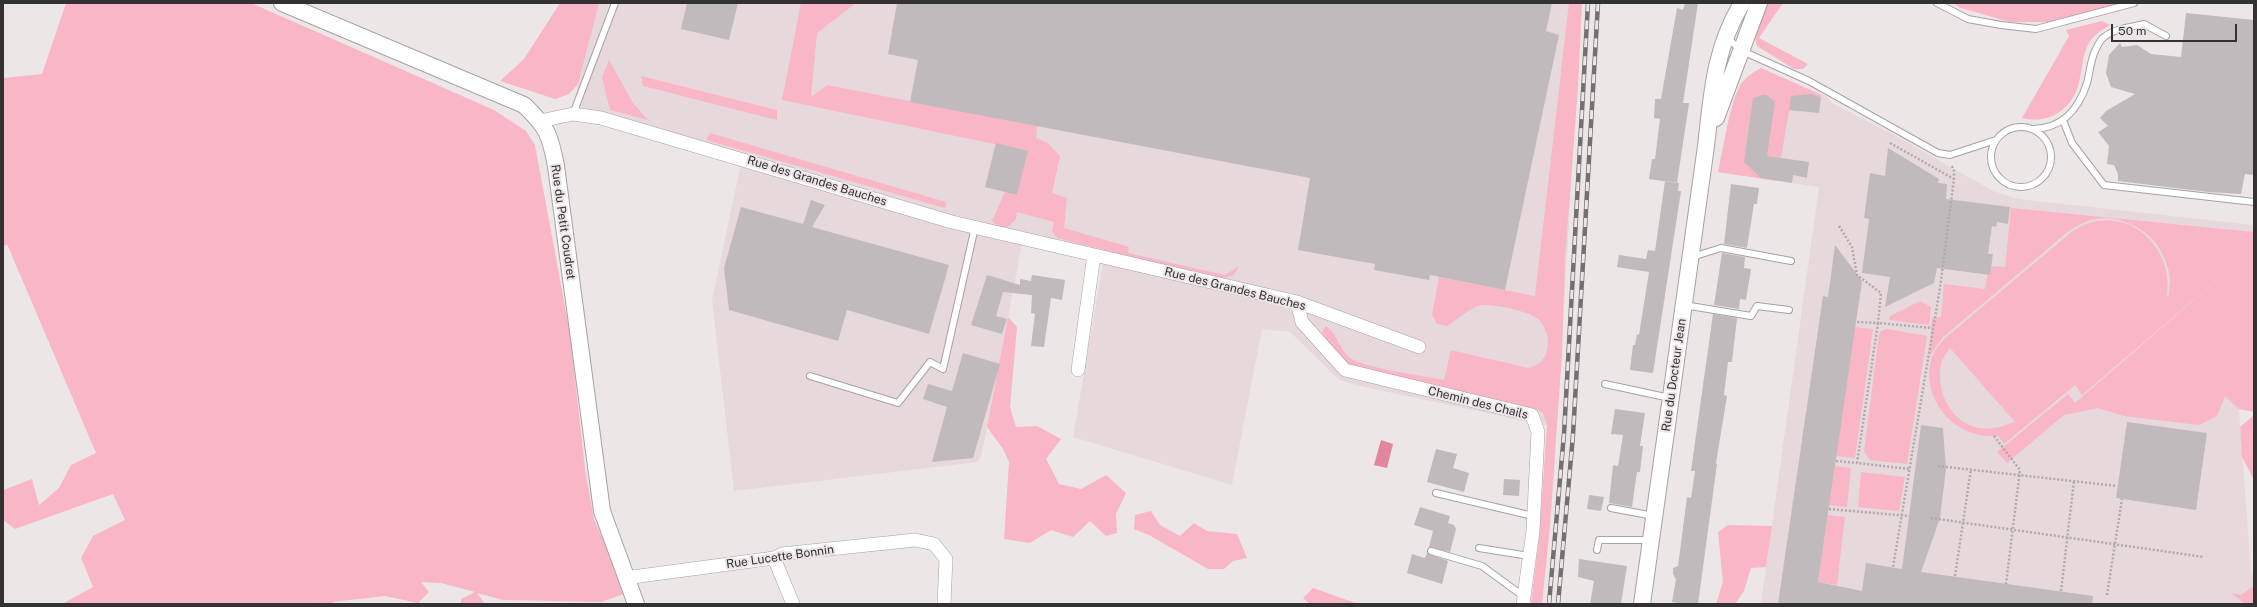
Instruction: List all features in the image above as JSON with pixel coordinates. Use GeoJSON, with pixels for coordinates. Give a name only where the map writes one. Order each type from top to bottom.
{"type":"FeatureCollection","features":[{"type":"Feature","properties":{"kind":"street","name":"Rue du Petit Coudret"},"geometry":{"type":"LineString","coordinates":[[282,3],[524,105],[540,120],[548,131],[556,166],[602,511],[636,604]]}},
{"type":"Feature","properties":{"kind":"street","name":"Rue du Docteur Jean"},"geometry":{"type":"LineString","coordinates":[[1642,604],[1691,258],[1714,76],[1718,56],[1742,3]]}},
{"type":"Feature","properties":{"kind":"street","name":"Rue du Docteur Jean"},"geometry":{"type":"LineString","coordinates":[[1706,146],[1740,50],[1759,3]]}},
{"type":"Feature","properties":{"kind":"street","name":"Rue des Grandes Bauches"},"geometry":{"type":"LineString","coordinates":[[540,120],[573,114],[616,122],[975,227],[1297,302],[1419,347]]}},
{"type":"Feature","properties":{"kind":"street"},"geometry":{"type":"LineString","coordinates":[[1078,370],[1094,255]]}},
{"type":"Feature","properties":{"kind":"street","name":"Chemin des Chails"},"geometry":{"type":"LineString","coordinates":[[1297,302],[1302,322],[1345,370],[1532,415],[1538,432],[1533,516],[1523,600]]}},
{"type":"Feature","properties":{"kind":"street","name":"Rue Lucette Bonnin"},"geometry":{"type":"LineString","coordinates":[[626,578],[774,558],[782,554],[915,540],[934,544],[946,559],[944,604]]}},
{"type":"Feature","properties":{"kind":"street"},"geometry":{"type":"LineString","coordinates":[[774,558],[793,604]]}},
{"type":"Feature","properties":{"kind":"lane"},"geometry":{"type":"LineString","coordinates":[[573,114],[615,3]]}},
{"type":"Feature","properties":{"kind":"lane"},"geometry":{"type":"LineString","coordinates":[[1937,3],[1968,18],[2002,25],[2036,28],[2134,3]]}},
{"type":"Feature","properties":{"kind":"lane"},"geometry":{"type":"LineString","coordinates":[[2032,129],[2041,134],[2047,142],[2051,156],[2048,171],[2043,179],[2035,185],[2025,188],[2015,187],[1998,178],[1991,159],[1992,149],[1996,140],[2003,133],[2012,128],[2048,128],[2063,120],[2077,107],[2087,83],[2091,59],[2102,38],[2118,30],[2144,24],[2166,36]]}},
{"type":"Feature","properties":{"kind":"lane"},"geometry":{"type":"LineString","coordinates":[[1726,36],[1740,50],[1809,80],[1938,153],[1950,155],[1996,140]]}},
{"type":"Feature","properties":{"kind":"lane"},"geometry":{"type":"LineString","coordinates":[[2063,120],[2072,143],[2104,185],[2254,202]]}},
{"type":"Feature","properties":{"kind":"lane"},"geometry":{"type":"LineString","coordinates":[[810,376],[898,403],[930,362],[942,369],[975,227]]}},
{"type":"Feature","properties":{"kind":"lane"},"geometry":{"type":"LineString","coordinates":[[1691,258],[1721,248],[1791,261]]}},
{"type":"Feature","properties":{"kind":"lane"},"geometry":{"type":"LineString","coordinates":[[1684,306],[1751,316],[1757,306],[1789,310]]}},
{"type":"Feature","properties":{"kind":"lane"},"geometry":{"type":"LineString","coordinates":[[1605,384],[1671,399]]}},
{"type":"Feature","properties":{"kind":"lane"},"geometry":{"type":"LineString","coordinates":[[1436,493],[1533,516]]}},
{"type":"Feature","properties":{"kind":"lane"},"geometry":{"type":"LineString","coordinates":[[1611,508],[1654,516]]}},
{"type":"Feature","properties":{"kind":"lane"},"geometry":{"type":"LineString","coordinates":[[1597,550],[1599,540],[1651,540]]}},
{"type":"Feature","properties":{"kind":"lane"},"geometry":{"type":"LineString","coordinates":[[1479,548],[1529,556]]}},
{"type":"Feature","properties":{"kind":"lane"},"geometry":{"type":"LineString","coordinates":[[1430,551],[1482,566],[1523,600]]}},
{"type":"Feature","properties":{"kind":"path"},"geometry":{"type":"LineString","coordinates":[[1890,142],[1954,179],[1932,328],[1893,567]]}},
{"type":"Feature","properties":{"kind":"path"},"geometry":{"type":"LineString","coordinates":[[1838,226],[1852,247],[1857,275],[1880,294],[1878,323],[1857,463]]}},
{"type":"Feature","properties":{"kind":"path"},"geometry":{"type":"LineString","coordinates":[[1856,322],[1932,328]]}},
{"type":"Feature","properties":{"kind":"path"},"geometry":{"type":"LineString","coordinates":[[1994,436],[2020,470],[2006,584]]}},
{"type":"Feature","properties":{"kind":"path"},"geometry":{"type":"LineString","coordinates":[[1836,461],[1909,469]]}},
{"type":"Feature","properties":{"kind":"path"},"geometry":{"type":"LineString","coordinates":[[1938,466],[2117,486]]}},
{"type":"Feature","properties":{"kind":"path"},"geometry":{"type":"LineString","coordinates":[[1955,576],[1971,469]]}},
{"type":"Feature","properties":{"kind":"path"},"geometry":{"type":"LineString","coordinates":[[2061,591],[2074,481]]}},
{"type":"Feature","properties":{"kind":"path"},"geometry":{"type":"LineString","coordinates":[[2107,595],[2122,499]]}},
{"type":"Feature","properties":{"kind":"path"},"geometry":{"type":"LineString","coordinates":[[1829,509],[1909,516]]}},
{"type":"Feature","properties":{"kind":"path"},"geometry":{"type":"LineString","coordinates":[[1931,518],[1963,524],[2204,557]]}},
{"type":"Feature","properties":{"kind":"shaded area"},"geometry":{"type":"Polygon","coordinates":[[[66,3],[251,3],[494,110],[526,131],[535,145],[570,334],[585,469],[594,519],[626,593],[602,602],[503,600],[477,593],[485,604],[461,604],[461,599],[475,592],[441,583],[421,582],[429,592],[418,603],[385,596],[333,602],[333,604],[62,604],[93,587],[81,558],[93,536],[125,520],[113,494],[15,529],[3,520],[3,490],[32,479],[39,505],[59,488],[71,465],[96,453],[7,244],[3,247],[3,78],[42,74],[66,3]]]}},
{"type":"Feature","properties":{"kind":"shaded area"},"geometry":{"type":"Polygon","coordinates":[[[560,3],[599,3],[578,84],[569,94],[555,99],[500,81],[524,59],[560,3]]]}},
{"type":"Feature","properties":{"kind":"shaded area"},"geometry":{"type":"Polygon","coordinates":[[[590,3],[1582,3],[1557,428],[1355,385],[1338,379],[1290,332],[1262,329],[1232,485],[1073,437],[1104,257],[1023,239],[982,453],[978,462],[734,491],[712,300],[742,159],[573,114],[590,3]]]}},
{"type":"Feature","properties":{"kind":"shaded area"},"geometry":{"type":"Polygon","coordinates":[[[801,3],[856,3],[817,33],[811,97],[827,85],[1037,126],[1036,138],[1048,143],[1060,156],[1052,193],[1067,198],[1064,228],[1129,247],[1128,253],[1225,275],[1239,266],[1234,275],[1220,279],[1057,238],[1052,231],[1054,222],[1017,212],[1016,219],[1008,227],[999,227],[992,221],[1005,192],[1017,195],[1028,151],[782,100],[801,3]]]}},
{"type":"Feature","properties":{"kind":"shaded area"},"geometry":{"type":"Polygon","coordinates":[[[1569,3],[1582,3],[1578,87],[1565,258],[1562,353],[1550,526],[1542,604],[1531,604],[1539,539],[1547,424],[1543,413],[1537,409],[1353,367],[1336,357],[1322,332],[1326,326],[1330,329],[1345,353],[1356,361],[1380,368],[1444,380],[1451,350],[1528,368],[1536,365],[1543,359],[1548,346],[1547,333],[1540,321],[1524,312],[1483,305],[1470,310],[1447,326],[1437,324],[1432,315],[1439,277],[1535,296],[1569,3]]]}},
{"type":"Feature","properties":{"kind":"shaded area"},"geometry":{"type":"Polygon","coordinates":[[[1767,3],[1783,3],[1759,38],[1808,64],[1803,69],[1794,69],[1757,46],[1754,34],[1767,3]]]}},
{"type":"Feature","properties":{"kind":"shaded area"},"geometry":{"type":"Polygon","coordinates":[[[1953,3],[2123,3],[2048,22],[2010,22],[1961,8],[1953,3]]]}},
{"type":"Feature","properties":{"kind":"shaded area"},"geometry":{"type":"Polygon","coordinates":[[[2102,21],[2110,25],[2096,35],[2089,43],[2084,57],[2076,92],[2071,100],[2058,113],[2050,117],[2032,120],[2022,118],[2069,36],[2066,30],[2102,21]]]}},
{"type":"Feature","properties":{"kind":"shaded area"},"geometry":{"type":"Polygon","coordinates":[[[609,60],[633,103],[648,120],[610,110],[602,77],[609,60]]]}},
{"type":"Feature","properties":{"kind":"shaded area"},"geometry":{"type":"Polygon","coordinates":[[[1761,68],[1826,96],[1832,103],[1898,137],[1993,191],[2018,199],[2254,225],[2254,346],[2235,358],[2251,571],[2254,579],[2254,604],[1761,604],[1819,187],[1718,172],[1730,117],[1740,84],[1747,77],[1761,68]]]}},
{"type":"Feature","properties":{"kind":"shaded area"},"geometry":{"type":"Polygon","coordinates":[[[1761,68],[1821,95],[1821,98],[1789,111],[1777,181],[1718,172],[1730,112],[1738,90],[1746,78],[1761,68]]]}},
{"type":"Feature","properties":{"kind":"shaded area"},"geometry":{"type":"Polygon","coordinates":[[[641,76],[777,110],[777,120],[643,86],[641,76]]]}},
{"type":"Feature","properties":{"kind":"shaded area"},"geometry":{"type":"Polygon","coordinates":[[[710,133],[946,202],[945,208],[706,140],[710,133]]]}},
{"type":"Feature","properties":{"kind":"shaded area"},"geometry":{"type":"Polygon","coordinates":[[[2011,208],[2254,232],[2254,412],[2239,409],[2225,396],[2217,416],[2199,425],[2124,416],[2098,408],[2064,415],[2007,463],[1997,452],[2068,394],[2075,403],[2233,266],[2082,395],[2075,385],[2004,444],[1998,436],[1983,436],[1968,432],[1956,425],[1945,415],[1937,403],[1931,390],[1929,375],[1932,357],[1944,339],[2074,230],[2092,222],[2110,220],[2127,224],[2142,232],[2154,245],[2163,260],[2167,278],[2167,297],[2169,295],[2170,279],[2167,265],[2159,248],[2148,235],[2141,230],[2120,220],[2104,218],[2088,221],[2061,237],[1943,337],[1929,357],[1932,318],[1941,317],[1944,284],[1985,289],[1989,266],[2005,267],[2011,208]],[[1950,348],[1943,358],[1940,374],[1943,393],[1951,411],[1966,423],[1985,429],[1995,428],[2015,422],[1950,348]]]}},
{"type":"Feature","properties":{"kind":"shaded area"},"geometry":{"type":"Polygon","coordinates":[[[1920,301],[1931,307],[1929,325],[1889,320],[1890,316],[1920,301]]]}},
{"type":"Feature","properties":{"kind":"shaded area"},"geometry":{"type":"Polygon","coordinates":[[[1008,317],[1017,327],[1010,407],[1016,427],[1037,426],[1061,439],[1046,459],[1059,484],[1081,489],[1106,475],[1126,493],[1116,514],[1117,533],[1106,536],[1090,521],[1073,537],[1051,530],[1030,543],[1004,539],[1009,462],[1003,449],[987,427],[1008,317]]]}},
{"type":"Feature","properties":{"kind":"shaded area"},"geometry":{"type":"Polygon","coordinates":[[[1855,327],[1873,329],[1855,458],[1836,456],[1855,327]]]}},
{"type":"Feature","properties":{"kind":"shaded area"},"geometry":{"type":"Polygon","coordinates":[[[1887,329],[1927,336],[1907,464],[1870,460],[1864,451],[1879,335],[1881,331],[1887,329]]]}},
{"type":"Feature","properties":{"kind":"shaded area"},"geometry":{"type":"Polygon","coordinates":[[[2254,415],[2254,480],[2242,457],[2240,427],[2254,415]]]}},
{"type":"Feature","properties":{"kind":"shaded area"},"geometry":{"type":"Polygon","coordinates":[[[1381,440],[1393,444],[1387,468],[1374,465],[1381,440]]]}},
{"type":"Feature","properties":{"kind":"shaded area"},"geometry":{"type":"Polygon","coordinates":[[[1835,466],[1851,468],[1847,507],[1829,505],[1835,466]]]}},
{"type":"Feature","properties":{"kind":"shaded area"},"geometry":{"type":"Polygon","coordinates":[[[1861,472],[1905,477],[1899,511],[1858,507],[1861,472]]]}},
{"type":"Feature","properties":{"kind":"shaded area"},"geometry":{"type":"Polygon","coordinates":[[[1151,511],[1160,525],[1180,536],[1194,523],[1207,531],[1237,534],[1247,558],[1233,561],[1224,569],[1208,569],[1149,535],[1134,529],[1135,515],[1151,511]]]}},
{"type":"Feature","properties":{"kind":"shaded area"},"geometry":{"type":"Polygon","coordinates":[[[1828,515],[1845,517],[1837,585],[1818,582],[1828,515]]]}},
{"type":"Feature","properties":{"kind":"shaded area"},"geometry":{"type":"Polygon","coordinates":[[[1728,525],[1772,526],[1766,567],[1751,568],[1744,591],[1735,604],[1716,604],[1723,582],[1718,532],[1728,525]]]}},
{"type":"Feature","properties":{"kind":"shaded area"},"geometry":{"type":"Polygon","coordinates":[[[2254,586],[2254,604],[2245,604],[2231,593],[2241,595],[2254,586]]]}},
{"type":"Feature","properties":{"kind":"shaded area"},"geometry":{"type":"Polygon","coordinates":[[[1313,588],[1358,604],[1310,604],[1303,598],[1313,588]]]}},
{"type":"Feature","properties":{"kind":"building"},"geometry":{"type":"Polygon","coordinates":[[[687,3],[738,3],[729,40],[681,29],[687,3]]]}},
{"type":"Feature","properties":{"kind":"building"},"geometry":{"type":"Polygon","coordinates":[[[897,3],[1552,3],[1546,31],[1559,35],[1505,290],[1430,275],[1429,280],[1374,270],[1375,264],[1298,250],[1310,178],[910,102],[918,60],[888,54],[897,3]]]}},
{"type":"Feature","properties":{"kind":"building"},"geometry":{"type":"Polygon","coordinates":[[[1685,3],[1698,3],[1683,103],[1689,103],[1677,183],[1649,179],[1652,159],[1655,159],[1660,119],[1654,118],[1655,99],[1661,99],[1677,8],[1683,10],[1685,3]]]}},
{"type":"Feature","properties":{"kind":"building"},"geometry":{"type":"Polygon","coordinates":[[[2186,13],[2254,20],[2254,175],[2245,174],[2241,194],[2208,192],[2118,181],[2118,174],[2114,165],[2107,164],[2109,146],[2098,132],[2108,126],[2100,118],[2106,111],[2135,94],[2111,87],[2106,73],[2109,55],[2120,43],[2122,47],[2137,45],[2151,54],[2181,57],[2186,13]]]}},
{"type":"Feature","properties":{"kind":"building"},"geometry":{"type":"Polygon","coordinates":[[[1812,94],[1821,98],[1819,113],[1789,110],[1791,96],[1812,94]]]}},
{"type":"Feature","properties":{"kind":"building"},"geometry":{"type":"Polygon","coordinates":[[[1767,95],[1775,102],[1767,156],[1809,162],[1807,178],[1793,175],[1792,183],[1761,178],[1744,162],[1753,98],[1767,95]]]}},
{"type":"Feature","properties":{"kind":"building"},"geometry":{"type":"Polygon","coordinates":[[[996,143],[1028,151],[1017,195],[985,187],[996,143]]]}},
{"type":"Feature","properties":{"kind":"building"},"geometry":{"type":"Polygon","coordinates":[[[1888,148],[1939,179],[1938,183],[1947,184],[1946,199],[2010,207],[2008,224],[1997,222],[1996,227],[1992,226],[1988,254],[1993,254],[1990,275],[1937,268],[1934,283],[1885,307],[1890,277],[1862,273],[1869,219],[1864,218],[1870,173],[1885,176],[1888,148]]]}},
{"type":"Feature","properties":{"kind":"building"},"geometry":{"type":"Polygon","coordinates":[[[1665,181],[1679,183],[1678,191],[1681,191],[1653,373],[1630,370],[1633,345],[1635,345],[1637,334],[1639,335],[1649,272],[1617,267],[1619,255],[1646,259],[1648,250],[1655,251],[1665,181]]]}},
{"type":"Feature","properties":{"kind":"building"},"geometry":{"type":"Polygon","coordinates":[[[1731,184],[1759,188],[1757,204],[1754,204],[1747,248],[1724,244],[1731,184]]]}},
{"type":"Feature","properties":{"kind":"building"},"geometry":{"type":"Polygon","coordinates":[[[811,200],[825,205],[812,227],[949,265],[929,334],[847,310],[838,341],[729,310],[724,268],[741,207],[803,224],[811,200]]]}},
{"type":"Feature","properties":{"kind":"building"},"geometry":{"type":"Polygon","coordinates":[[[1835,245],[1862,281],[1818,582],[1862,591],[1866,563],[1902,569],[1921,425],[1943,428],[1946,469],[1940,518],[1921,572],[2093,596],[2092,604],[1778,604],[1823,296],[1828,297],[1835,245]]]}},
{"type":"Feature","properties":{"kind":"building"},"geometry":{"type":"Polygon","coordinates":[[[1722,253],[1745,257],[1744,268],[1751,269],[1746,300],[1740,299],[1739,309],[1714,305],[1722,253]]]}},
{"type":"Feature","properties":{"kind":"building"},"geometry":{"type":"Polygon","coordinates":[[[987,275],[1020,285],[1020,279],[1031,281],[1032,275],[1065,280],[1062,300],[1051,298],[1044,347],[1031,346],[1035,314],[1031,313],[1032,295],[1003,292],[996,316],[1007,319],[1002,334],[971,325],[987,275]]]}},
{"type":"Feature","properties":{"kind":"building"},"geometry":{"type":"Polygon","coordinates":[[[1713,314],[1737,318],[1732,362],[1728,362],[1724,395],[1727,396],[1716,463],[1698,604],[1685,604],[1672,602],[1676,579],[1673,574],[1673,568],[1678,566],[1687,497],[1691,498],[1695,471],[1691,471],[1713,314]]]}},
{"type":"Feature","properties":{"kind":"building"},"geometry":{"type":"Polygon","coordinates":[[[963,353],[1000,364],[973,458],[932,462],[947,407],[923,399],[928,384],[952,391],[963,353]]]}},
{"type":"Feature","properties":{"kind":"building"},"geometry":{"type":"Polygon","coordinates":[[[1615,409],[1645,413],[1640,446],[1643,446],[1640,472],[1637,472],[1632,507],[1609,503],[1613,465],[1618,466],[1623,435],[1611,434],[1615,409]]]}},
{"type":"Feature","properties":{"kind":"building"},"geometry":{"type":"Polygon","coordinates":[[[2127,422],[2207,433],[2196,510],[2116,498],[2127,422]]]}},
{"type":"Feature","properties":{"kind":"building"},"geometry":{"type":"Polygon","coordinates":[[[1436,449],[1457,454],[1453,468],[1469,473],[1464,492],[1427,482],[1436,449]]]}},
{"type":"Feature","properties":{"kind":"building"},"geometry":{"type":"Polygon","coordinates":[[[1504,479],[1520,480],[1519,496],[1503,495],[1504,479]]]}},
{"type":"Feature","properties":{"kind":"building"},"geometry":{"type":"Polygon","coordinates":[[[1589,495],[1604,497],[1601,511],[1587,509],[1589,495]]]}},
{"type":"Feature","properties":{"kind":"building"},"geometry":{"type":"Polygon","coordinates":[[[1420,507],[1450,516],[1448,523],[1454,525],[1456,529],[1450,552],[1429,547],[1433,531],[1414,525],[1420,507]]]}},
{"type":"Feature","properties":{"kind":"building"},"geometry":{"type":"Polygon","coordinates":[[[1427,553],[1448,561],[1442,584],[1407,573],[1412,554],[1425,558],[1427,553]]]}},
{"type":"Feature","properties":{"kind":"building"},"geometry":{"type":"Polygon","coordinates":[[[1579,559],[1627,566],[1621,604],[1590,604],[1594,581],[1578,577],[1579,559]]]}},
{"type":"Feature","properties":{"kind":"railway"},"geometry":{"type":"LineString","coordinates":[[1549,604],[1564,434],[1588,3]]}},
{"type":"Feature","properties":{"kind":"railway"},"geometry":{"type":"LineString","coordinates":[[1558,604],[1573,435],[1598,3]]}}]}
